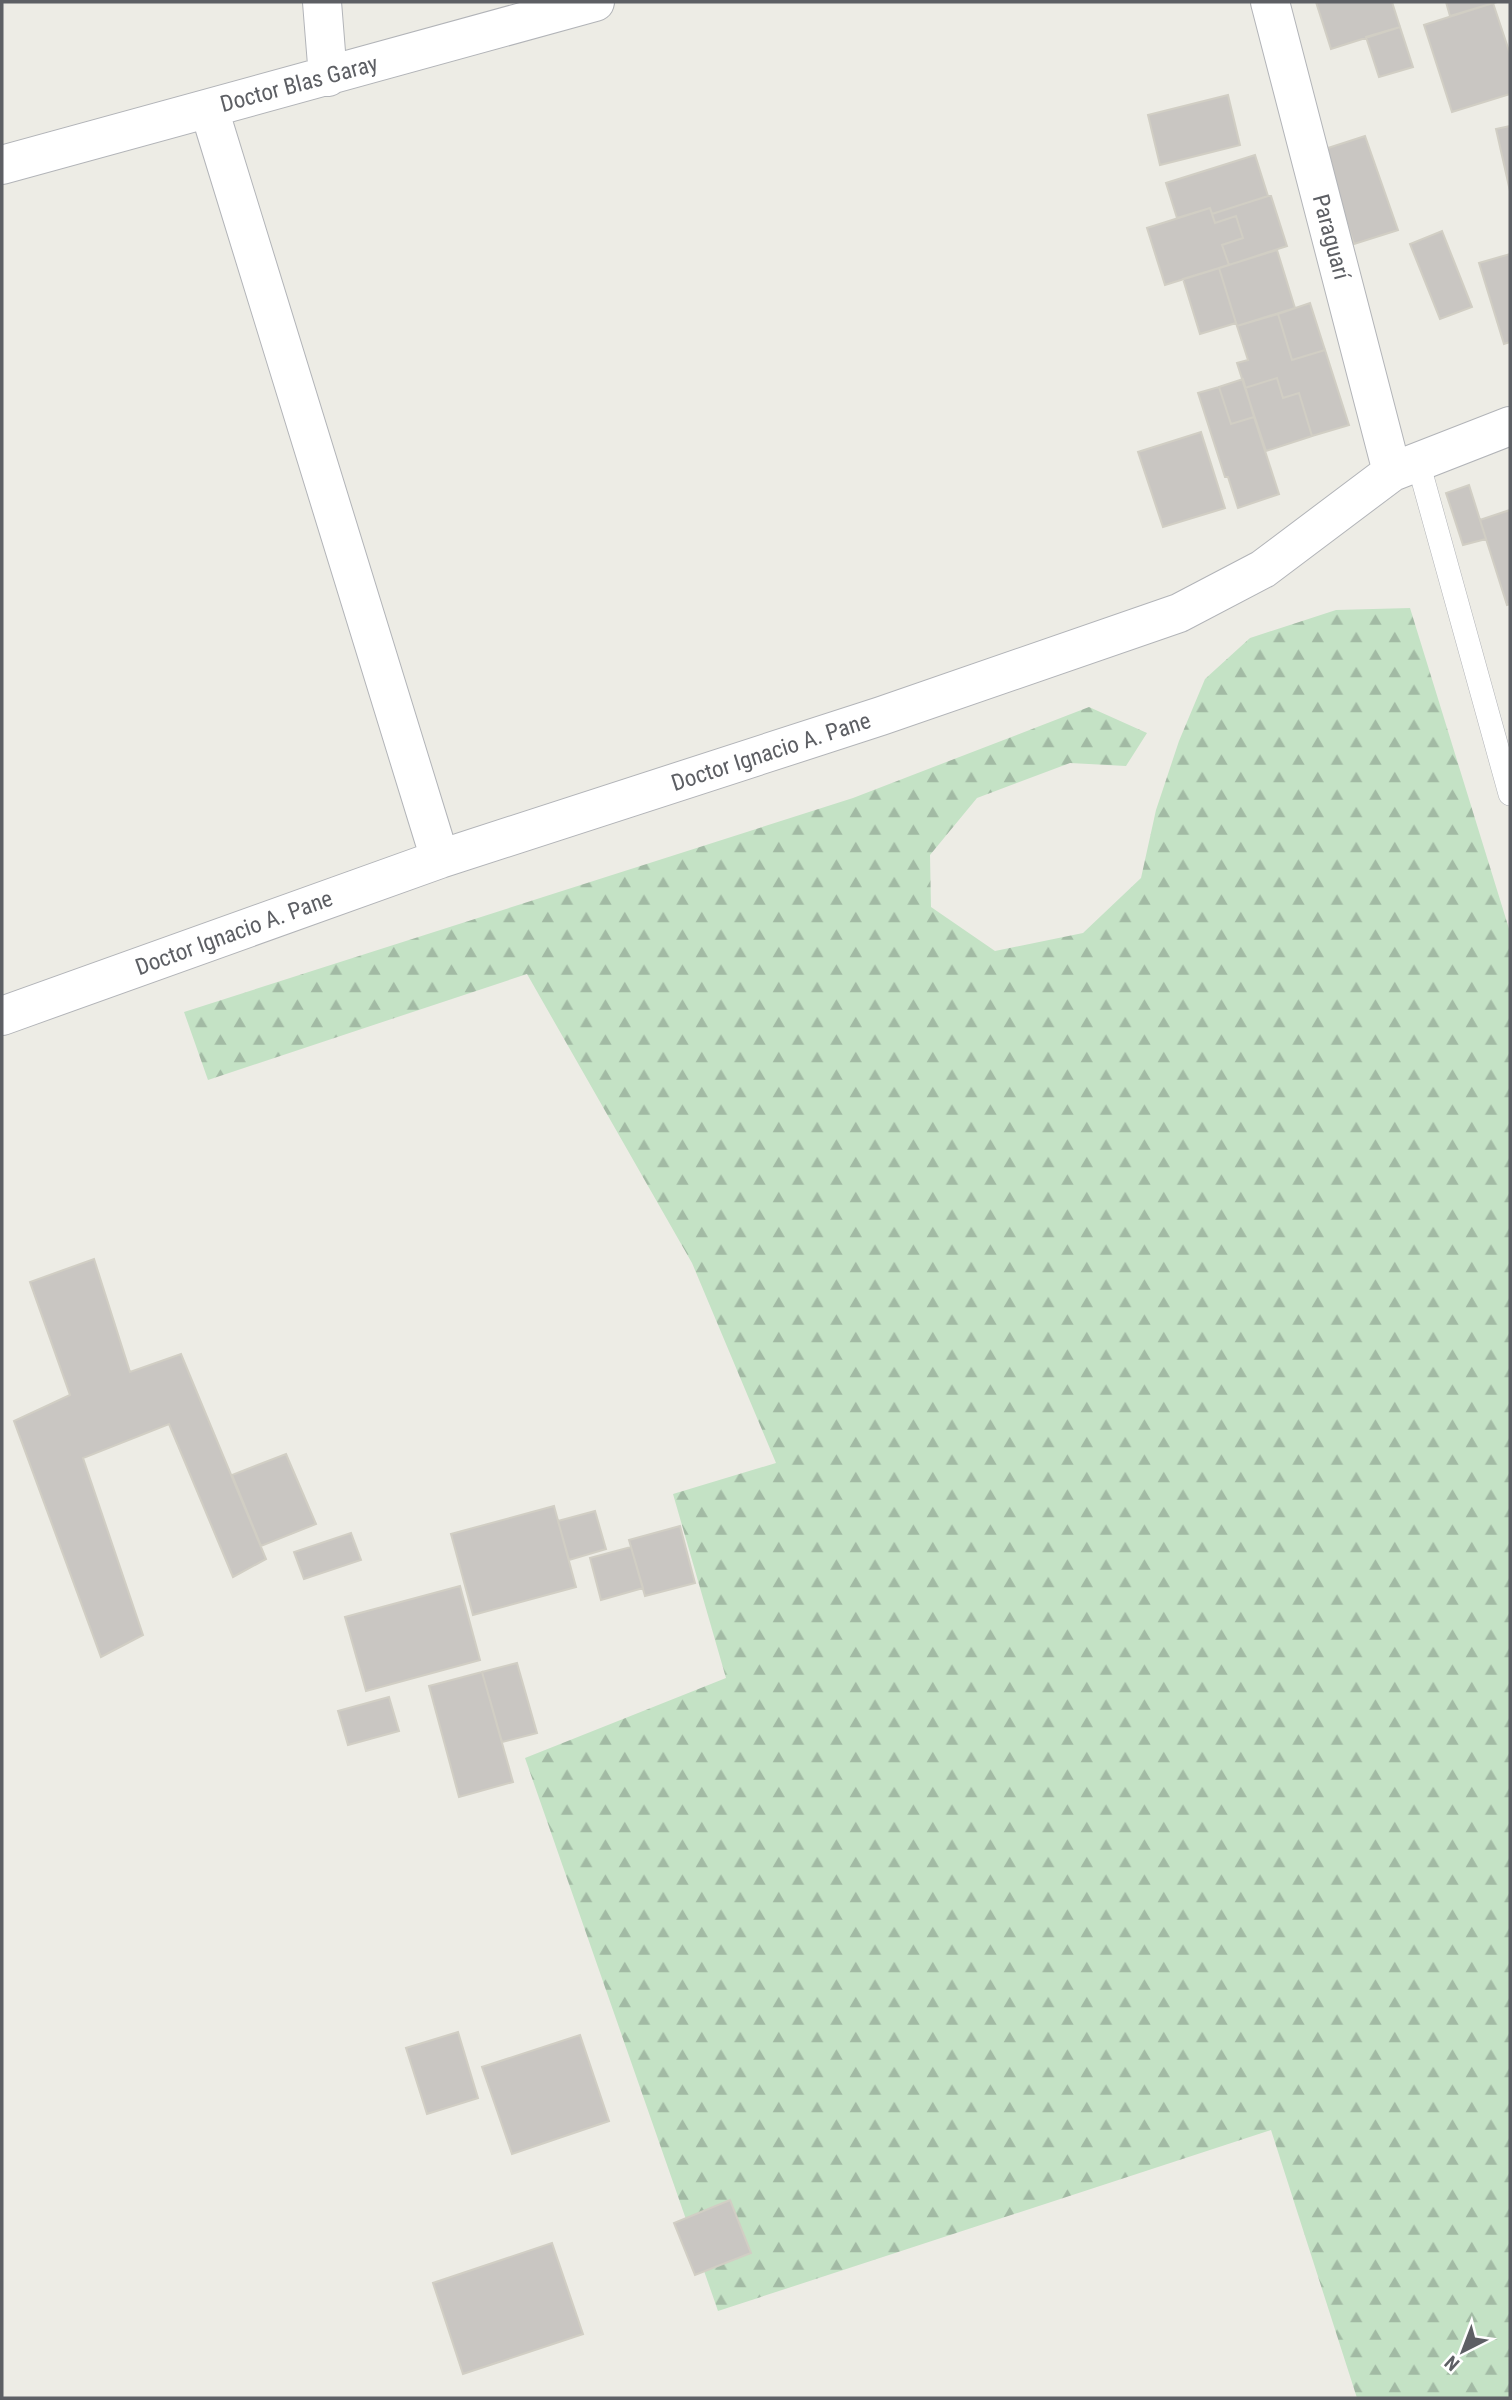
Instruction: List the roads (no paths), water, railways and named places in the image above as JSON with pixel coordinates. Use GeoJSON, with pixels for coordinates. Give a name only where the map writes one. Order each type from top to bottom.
{"type":"FeatureCollection","features":[{"type":"Feature","properties":{"kind":"street"},"geometry":{"type":"LineString","coordinates":[[322,2],[328,77]]}},
{"type":"Feature","properties":{"kind":"street","name":"Doctor Blas Garay"},"geometry":{"type":"LineString","coordinates":[[2,165],[595,2]]}},
{"type":"Feature","properties":{"kind":"street","name":"Paraguarí"},"geometry":{"type":"LineString","coordinates":[[1270,2],[1405,467]]}},
{"type":"Feature","properties":{"kind":"street"},"geometry":{"type":"LineString","coordinates":[[209,108],[440,859]]}},
{"type":"Feature","properties":{"kind":"street","name":"Doctor Ignacio A. Pane"},"geometry":{"type":"LineString","coordinates":[[2,1016],[440,859],[881,716],[1180,613],[1262,569],[1405,467],[1510,426]]}},
{"type":"Feature","properties":{"kind":"lane"},"geometry":{"type":"LineString","coordinates":[[1405,467],[1510,794]]}}]}
